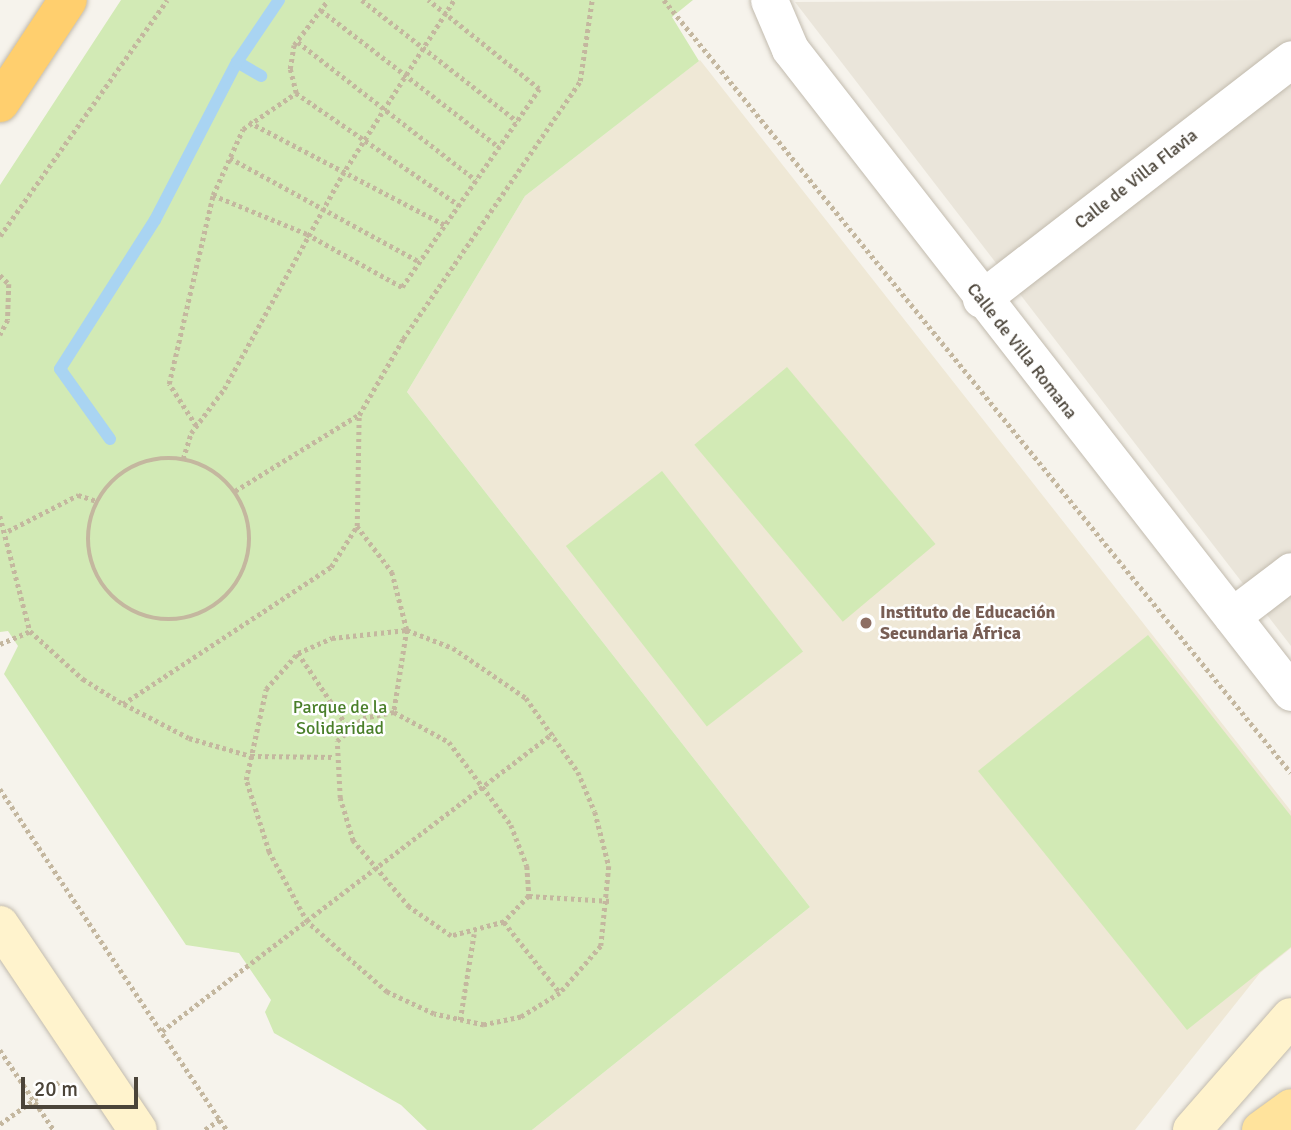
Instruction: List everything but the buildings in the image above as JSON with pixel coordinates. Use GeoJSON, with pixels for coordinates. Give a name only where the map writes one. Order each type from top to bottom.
{"type":"FeatureCollection","features":[{"type":"Feature","properties":{"kind":"highway"},"geometry":{"type":"LineString","coordinates":[[0,103],[68,0]]}},
{"type":"Feature","properties":{"kind":"main road"},"geometry":{"type":"LineString","coordinates":[[0,925],[138,1130]]}},
{"type":"Feature","properties":{"kind":"main road"},"geometry":{"type":"LineString","coordinates":[[1192,1130],[1291,1017]]}},
{"type":"Feature","properties":{"kind":"main road"},"geometry":{"type":"LineString","coordinates":[[1261,1130],[1291,1108]]}},
{"type":"Feature","properties":{"kind":"street","name":"Calle de Villa Romana"},"geometry":{"type":"LineString","coordinates":[[769,0],[790,48],[981,299],[1291,692]]}},
{"type":"Feature","properties":{"kind":"street","name":"Calle de Villa Flavia"},"geometry":{"type":"LineString","coordinates":[[981,299],[1291,59]]}},
{"type":"Feature","properties":{"kind":"street"},"geometry":{"type":"LineString","coordinates":[[1232,616],[1291,571]]}},
{"type":"Feature","properties":{"kind":"path"},"geometry":{"type":"LineString","coordinates":[[0,236],[167,0]]}},
{"type":"Feature","properties":{"kind":"path"},"geometry":{"type":"LineString","coordinates":[[328,0],[298,42],[290,69],[296,93],[362,141],[459,205]]}},
{"type":"Feature","properties":{"kind":"path"},"geometry":{"type":"LineString","coordinates":[[362,0],[517,121]]}},
{"type":"Feature","properties":{"kind":"path"},"geometry":{"type":"LineString","coordinates":[[213,195],[307,234],[402,287],[539,89],[428,0]]}},
{"type":"Feature","properties":{"kind":"path"},"geometry":{"type":"LineString","coordinates":[[183,459],[196,426],[224,389],[322,208],[402,74],[454,0]]}},
{"type":"Feature","properties":{"kind":"path"},"geometry":{"type":"LineString","coordinates":[[235,491],[359,415],[403,339],[580,81],[592,0]]}},
{"type":"Feature","properties":{"kind":"path"},"geometry":{"type":"LineString","coordinates":[[664,0],[1291,773]]}},
{"type":"Feature","properties":{"kind":"path"},"geometry":{"type":"LineString","coordinates":[[321,10],[499,147]]}},
{"type":"Feature","properties":{"kind":"path"},"geometry":{"type":"LineString","coordinates":[[298,42],[476,180]]}},
{"type":"Feature","properties":{"kind":"path"},"geometry":{"type":"LineString","coordinates":[[196,426],[169,384],[213,195],[249,122],[296,93]]}},
{"type":"Feature","properties":{"kind":"path"},"geometry":{"type":"LineString","coordinates":[[249,122],[342,175],[445,225]]}},
{"type":"Feature","properties":{"kind":"path"},"geometry":{"type":"LineString","coordinates":[[230,158],[420,262]]}},
{"type":"Feature","properties":{"kind":"path"},"geometry":{"type":"LineString","coordinates":[[0,275],[9,284],[8,320],[0,335]]}},
{"type":"Feature","properties":{"kind":"path"},"geometry":{"type":"LineString","coordinates":[[123,704],[331,567],[357,526],[359,415]]}},
{"type":"Feature","properties":{"kind":"path"},"geometry":{"type":"LineString","coordinates":[[183,459],[212,470],[235,491],[249,528],[246,567],[230,593],[208,611],[167,621],[138,615],[113,599],[93,571],[86,540],[97,501],[129,468],[183,459]]}},
{"type":"Feature","properties":{"kind":"path"},"geometry":{"type":"LineString","coordinates":[[8,531],[78,495],[97,501]]}},
{"type":"Feature","properties":{"kind":"path"},"geometry":{"type":"LineString","coordinates":[[0,516],[8,531],[12,579],[30,631],[83,679],[123,704],[190,738],[251,756],[335,757]]}},
{"type":"Feature","properties":{"kind":"path"},"geometry":{"type":"LineString","coordinates":[[357,526],[392,572],[407,630],[394,712]]}},
{"type":"Feature","properties":{"kind":"path"},"geometry":{"type":"LineString","coordinates":[[407,630],[491,671],[526,698],[553,733],[595,812],[611,901],[601,946],[560,993],[521,1017],[484,1025],[460,1020],[387,992],[307,922],[269,852],[246,780],[266,689],[298,653],[332,638],[407,630]]}},
{"type":"Feature","properties":{"kind":"path"},"geometry":{"type":"LineString","coordinates":[[0,645],[30,631]]}},
{"type":"Feature","properties":{"kind":"path"},"geometry":{"type":"LineString","coordinates":[[298,653],[348,727]]}},
{"type":"Feature","properties":{"kind":"path"},"geometry":{"type":"LineString","coordinates":[[394,712],[449,742],[486,786],[527,866],[529,896],[504,922],[474,934],[452,936],[409,907],[375,872],[352,841],[335,757],[348,727],[394,712]]}},
{"type":"Feature","properties":{"kind":"path"},"geometry":{"type":"LineString","coordinates":[[162,1031],[375,872],[553,733]]}},
{"type":"Feature","properties":{"kind":"path"},"geometry":{"type":"LineString","coordinates":[[0,789],[227,1130]]}},
{"type":"Feature","properties":{"kind":"path"},"geometry":{"type":"LineString","coordinates":[[529,896],[611,901]]}},
{"type":"Feature","properties":{"kind":"path"},"geometry":{"type":"LineString","coordinates":[[504,922],[560,993]]}},
{"type":"Feature","properties":{"kind":"path"},"geometry":{"type":"LineString","coordinates":[[460,1020],[474,934]]}},
{"type":"Feature","properties":{"kind":"path"},"geometry":{"type":"LineString","coordinates":[[0,1050],[54,1130]]}},
{"type":"Feature","properties":{"kind":"path"},"geometry":{"type":"LineString","coordinates":[[0,1124],[90,1060]]}},
{"type":"Feature","properties":{"kind":"path"},"geometry":{"type":"LineString","coordinates":[[205,1130],[220,1120]]}},
{"type":"Feature","properties":{"kind":"shaded area"},"geometry":{"type":"Polygon","coordinates":[[[1291,0],[1291,646],[795,2],[1291,0]]]}},
{"type":"Feature","properties":{"kind":"shaded area","name":"Instituto de Educación Secundaria África"},"geometry":{"type":"Polygon","coordinates":[[[700,60],[1291,811],[1291,948],[1260,973],[1135,1130],[532,1130],[810,907],[407,392],[525,196],[700,60]]]}},
{"type":"Feature","properties":{"kind":"green space","name":"Parque de la Solidaridad"},"geometry":{"type":"Polygon","coordinates":[[[121,0],[693,0],[672,17],[699,61],[525,196],[407,392],[810,907],[532,1130],[427,1130],[401,1105],[274,1033],[265,1012],[271,1000],[239,953],[186,945],[4,674],[18,646],[8,631],[0,632],[0,185],[121,0]]]}},
{"type":"Feature","properties":{"kind":"green space"},"geometry":{"type":"Polygon","coordinates":[[[787,367],[935,544],[843,622],[694,445],[787,367]]]}},
{"type":"Feature","properties":{"kind":"green space"},"geometry":{"type":"Polygon","coordinates":[[[662,471],[803,651],[707,727],[566,546],[662,471]]]}},
{"type":"Feature","properties":{"kind":"green space"},"geometry":{"type":"Polygon","coordinates":[[[1148,635],[1291,816],[1291,947],[1187,1030],[978,771],[1148,635]]]}},
{"type":"Feature","properties":{"kind":"waterway"},"geometry":{"type":"LineString","coordinates":[[110,439],[60,369],[155,220],[237,62],[279,0]]}},
{"type":"Feature","properties":{"kind":"waterway"},"geometry":{"type":"LineString","coordinates":[[237,62],[261,76]]}},
{"type":"Feature","properties":{"kind":"place","name":"Instituto de Educación Secundaria África"},"geometry":{"type":"Point","coordinates":[866,623]}}]}
